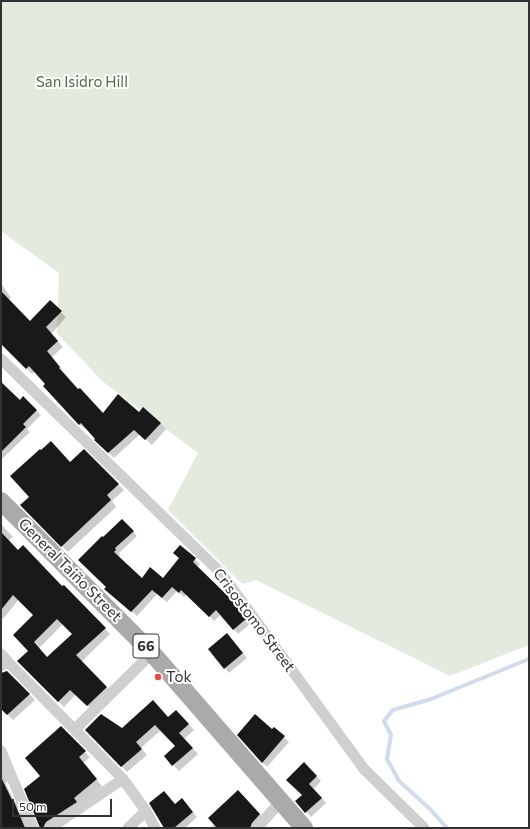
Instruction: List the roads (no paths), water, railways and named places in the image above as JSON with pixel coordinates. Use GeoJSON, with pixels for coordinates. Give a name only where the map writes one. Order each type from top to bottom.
{"type":"FeatureCollection","features":[{"type":"Feature","properties":{"kind":"main road","name":"General Taiño Street"},"geometry":{"type":"LineString","coordinates":[[1,501],[152,653],[281,801]]}},
{"type":"Feature","properties":{"kind":"main road","name":"66"},"geometry":{"type":"LineString","coordinates":[[281,801],[304,828]]}},
{"type":"Feature","properties":{"kind":"street","name":"Crisostomo Street"},"geometry":{"type":"LineString","coordinates":[[1,359],[221,573],[364,769],[424,828]]}},
{"type":"Feature","properties":{"kind":"street"},"geometry":{"type":"LineString","coordinates":[[75,729],[152,653]]}},
{"type":"Feature","properties":{"kind":"street"},"geometry":{"type":"LineString","coordinates":[[3,661],[75,729],[123,779],[146,811],[155,828]]}},
{"type":"Feature","properties":{"kind":"street"},"geometry":{"type":"LineString","coordinates":[[1,751],[33,828]]}},
{"type":"Feature","properties":{"kind":"street"},"geometry":{"type":"LineString","coordinates":[[50,828],[123,779]]}},
{"type":"Feature","properties":{"kind":"street"},"geometry":{"type":"LineString","coordinates":[[257,828],[281,801]]}},
{"type":"Feature","properties":{"kind":"street"},"geometry":{"type":"LineString","coordinates":[[128,828],[146,811]]}},
{"type":"Feature","properties":{"kind":"waterway"},"geometry":{"type":"LineString","coordinates":[[447,828],[430,809],[399,781],[387,759],[391,735],[384,721],[393,710],[431,699],[529,659]]}},
{"type":"Feature","properties":{"kind":"place","name":"Tok"},"geometry":{"type":"Point","coordinates":[158,677]}},
{"type":"Feature","properties":{"kind":"park label","name":"San Isidro Hill"},"geometry":{"type":"Point","coordinates":[82,82]}}]}
